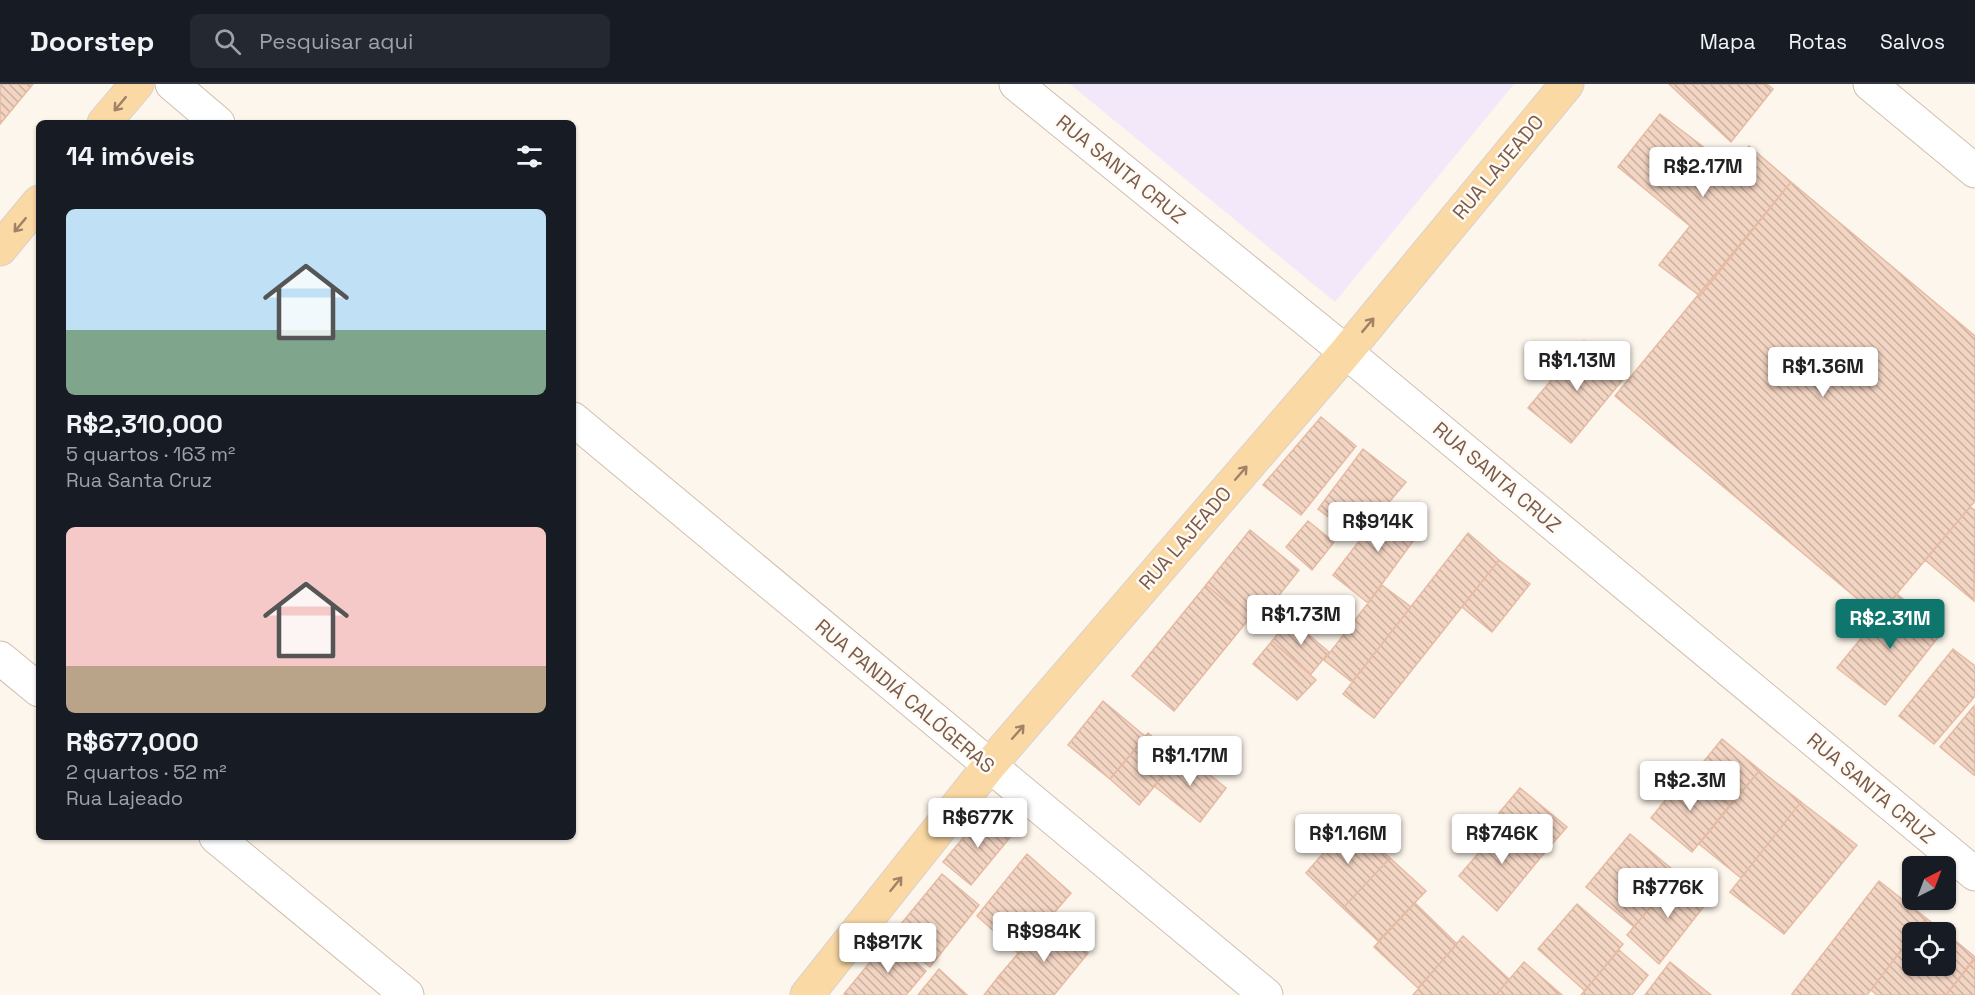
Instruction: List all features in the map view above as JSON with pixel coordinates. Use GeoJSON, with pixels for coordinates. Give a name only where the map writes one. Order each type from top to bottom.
{"type":"FeatureCollection","features":[{"type":"Feature","properties":{"kind":"main road"},"geometry":{"type":"LineString","coordinates":[[107,120],[137,84]]}},
{"type":"Feature","properties":{"kind":"main road","name":"RUA LAJEADO"},"geometry":{"type":"LineString","coordinates":[[807,995],[990,766],[1346,352],[1567,84]]}},
{"type":"Feature","properties":{"kind":"main road"},"geometry":{"type":"LineString","coordinates":[[0,249],[36,206]]}},
{"type":"Feature","properties":{"kind":"street"},"geometry":{"type":"LineString","coordinates":[[172,84],[214,120]]}},
{"type":"Feature","properties":{"kind":"street","name":"RUA SANTA CRUZ"},"geometry":{"type":"LineString","coordinates":[[1016,84],[1346,352],[1975,874]]}},
{"type":"Feature","properties":{"kind":"street"},"geometry":{"type":"LineString","coordinates":[[1870,84],[1975,171]]}},
{"type":"Feature","properties":{"kind":"street","name":"RUA PANDIÁ CALÓGERAS"},"geometry":{"type":"LineString","coordinates":[[576,421],[1266,995]]}},
{"type":"Feature","properties":{"kind":"street"},"geometry":{"type":"LineString","coordinates":[[0,658],[36,688]]}},
{"type":"Feature","properties":{"kind":"street"},"geometry":{"type":"LineString","coordinates":[[220,840],[407,995]]}},
{"type":"Feature","properties":{"kind":"shaded area"},"geometry":{"type":"Polygon","coordinates":[[[1070,84],[1514,84],[1335,302],[1070,84]]]}},
{"type":"Feature","properties":{"kind":"building"},"geometry":{"type":"Polygon","coordinates":[[[0,84],[33,84],[0,124],[0,84]]]}},
{"type":"Feature","properties":{"kind":"building"},"geometry":{"type":"Polygon","coordinates":[[[1669,84],[1767,84],[1773,89],[1731,142],[1669,84]]]}},
{"type":"Feature","properties":{"kind":"building"},"geometry":{"type":"Polygon","coordinates":[[[1660,114],[1730,167],[1749,146],[1791,182],[1700,296],[1659,265],[1690,226],[1618,167],[1660,114]]]}},
{"type":"Feature","properties":{"kind":"building"},"geometry":{"type":"Polygon","coordinates":[[[1791,182],[1975,336],[1975,501],[1878,616],[1615,396],[1791,182]]]}},
{"type":"Feature","properties":{"kind":"building"},"geometry":{"type":"Polygon","coordinates":[[[1584,341],[1624,378],[1571,443],[1528,408],[1584,341]]]}},
{"type":"Feature","properties":{"kind":"building"},"geometry":{"type":"Polygon","coordinates":[[[1321,417],[1356,446],[1301,515],[1263,485],[1321,417]]]}},
{"type":"Feature","properties":{"kind":"building"},"geometry":{"type":"Polygon","coordinates":[[[1363,449],[1406,482],[1358,539],[1318,509],[1363,449]]]}},
{"type":"Feature","properties":{"kind":"building"},"geometry":{"type":"Polygon","coordinates":[[[1389,502],[1422,529],[1368,603],[1333,575],[1389,502]]]}},
{"type":"Feature","properties":{"kind":"building"},"geometry":{"type":"Polygon","coordinates":[[[1970,507],[1975,510],[1974,601],[1925,560],[1970,507]]]}},
{"type":"Feature","properties":{"kind":"building"},"geometry":{"type":"Polygon","coordinates":[[[1308,521],[1334,542],[1312,570],[1286,547],[1308,521]]]}},
{"type":"Feature","properties":{"kind":"building"},"geometry":{"type":"Polygon","coordinates":[[[1250,530],[1299,570],[1255,626],[1206,585],[1250,530]]]}},
{"type":"Feature","properties":{"kind":"building"},"geometry":{"type":"Polygon","coordinates":[[[1468,533],[1499,560],[1374,718],[1343,694],[1468,533]]]}},
{"type":"Feature","properties":{"kind":"building"},"geometry":{"type":"Polygon","coordinates":[[[1499,560],[1530,584],[1492,632],[1462,607],[1499,560]]]}},
{"type":"Feature","properties":{"kind":"building"},"geometry":{"type":"Polygon","coordinates":[[[1206,585],[1248,620],[1174,711],[1132,676],[1206,585]]]}},
{"type":"Feature","properties":{"kind":"building"},"geometry":{"type":"Polygon","coordinates":[[[1382,585],[1411,607],[1352,682],[1324,660],[1382,585]]]}},
{"type":"Feature","properties":{"kind":"building"},"geometry":{"type":"Polygon","coordinates":[[[1897,594],[1943,631],[1885,705],[1837,668],[1897,594]]]}},
{"type":"Feature","properties":{"kind":"building"},"geometry":{"type":"Polygon","coordinates":[[[1290,619],[1329,652],[1311,674],[1272,641],[1290,619]]]}},
{"type":"Feature","properties":{"kind":"building"},"geometry":{"type":"Polygon","coordinates":[[[1272,641],[1316,680],[1297,700],[1253,664],[1272,641]]]}},
{"type":"Feature","properties":{"kind":"building"},"geometry":{"type":"Polygon","coordinates":[[[1953,649],[1975,666],[1975,696],[1934,744],[1899,716],[1953,649]]]}},
{"type":"Feature","properties":{"kind":"building"},"geometry":{"type":"Polygon","coordinates":[[[1103,701],[1146,737],[1110,779],[1068,745],[1103,701]]]}},
{"type":"Feature","properties":{"kind":"building"},"geometry":{"type":"Polygon","coordinates":[[[1974,706],[1975,773],[1974,775],[1940,747],[1974,706]]]}},
{"type":"Feature","properties":{"kind":"building"},"geometry":{"type":"Polygon","coordinates":[[[1148,733],[1178,758],[1139,805],[1110,779],[1148,733]]]}},
{"type":"Feature","properties":{"kind":"building"},"geometry":{"type":"Polygon","coordinates":[[[1722,739],[1760,770],[1729,806],[1692,776],[1722,739]]]}},
{"type":"Feature","properties":{"kind":"building"},"geometry":{"type":"Polygon","coordinates":[[[1182,752],[1226,788],[1200,822],[1154,786],[1182,752]]]}},
{"type":"Feature","properties":{"kind":"building"},"geometry":{"type":"Polygon","coordinates":[[[1760,770],[1801,802],[1741,878],[1699,844],[1760,770]]]}},
{"type":"Feature","properties":{"kind":"building"},"geometry":{"type":"Polygon","coordinates":[[[1688,772],[1729,806],[1692,852],[1651,818],[1688,772]]]}},
{"type":"Feature","properties":{"kind":"building"},"geometry":{"type":"Polygon","coordinates":[[[1520,788],[1567,827],[1545,852],[1499,813],[1520,788]]]}},
{"type":"Feature","properties":{"kind":"building"},"geometry":{"type":"Polygon","coordinates":[[[1801,802],[1857,845],[1784,934],[1730,892],[1801,802]]]}},
{"type":"Feature","properties":{"kind":"building"},"geometry":{"type":"Polygon","coordinates":[[[985,812],[1012,835],[971,885],[943,862],[985,812]]]}},
{"type":"Feature","properties":{"kind":"building"},"geometry":{"type":"Polygon","coordinates":[[[1506,821],[1545,852],[1497,911],[1459,876],[1506,821]]]}},
{"type":"Feature","properties":{"kind":"building"},"geometry":{"type":"Polygon","coordinates":[[[1350,823],[1390,858],[1343,908],[1306,873],[1350,823]]]}},
{"type":"Feature","properties":{"kind":"building"},"geometry":{"type":"Polygon","coordinates":[[[1630,834],[1678,874],[1634,927],[1586,887],[1630,834]]]}},
{"type":"Feature","properties":{"kind":"building"},"geometry":{"type":"Polygon","coordinates":[[[1027,854],[1071,893],[1019,954],[977,916],[1027,854]]]}},
{"type":"Feature","properties":{"kind":"building"},"geometry":{"type":"Polygon","coordinates":[[[1390,858],[1426,891],[1378,941],[1343,908],[1390,858]]]}},
{"type":"Feature","properties":{"kind":"building"},"geometry":{"type":"Polygon","coordinates":[[[942,874],[979,905],[930,967],[892,935],[942,874]]]}},
{"type":"Feature","properties":{"kind":"building"},"geometry":{"type":"Polygon","coordinates":[[[1678,874],[1708,901],[1659,964],[1627,935],[1678,874]]]}},
{"type":"Feature","properties":{"kind":"building"},"geometry":{"type":"Polygon","coordinates":[[[1879,881],[1902,899],[1902,910],[1916,910],[1926,918],[1923,922],[1902,922],[1902,949],[1867,995],[1792,994],[1879,881]]]}},
{"type":"Feature","properties":{"kind":"building"},"geometry":{"type":"Polygon","coordinates":[[[1415,903],[1457,944],[1418,988],[1374,947],[1415,903]]]}},
{"type":"Feature","properties":{"kind":"building"},"geometry":{"type":"Polygon","coordinates":[[[1577,904],[1623,944],[1585,991],[1538,949],[1577,904]]]}},
{"type":"Feature","properties":{"kind":"building"},"geometry":{"type":"Polygon","coordinates":[[[1047,920],[1088,953],[1054,995],[1019,995],[998,977],[1047,920]]]}},
{"type":"Feature","properties":{"kind":"building"},"geometry":{"type":"Polygon","coordinates":[[[1463,936],[1509,979],[1496,995],[1413,995],[1463,936]]]}},
{"type":"Feature","properties":{"kind":"building"},"geometry":{"type":"Polygon","coordinates":[[[889,939],[926,971],[906,995],[845,995],[844,994],[889,939]]]}},
{"type":"Feature","properties":{"kind":"building"},"geometry":{"type":"Polygon","coordinates":[[[1956,941],[1975,957],[1946,995],[1877,995],[1871,990],[1902,949],[1902,976],[1956,976],[1956,941]]]}},
{"type":"Feature","properties":{"kind":"building"},"geometry":{"type":"Polygon","coordinates":[[[1619,950],[1648,975],[1632,995],[1581,995],[1619,950]]]}},
{"type":"Feature","properties":{"kind":"building"},"geometry":{"type":"Polygon","coordinates":[[[1975,959],[1975,995],[1946,995],[1975,959]]]}},
{"type":"Feature","properties":{"kind":"building"},"geometry":{"type":"Polygon","coordinates":[[[1524,962],[1562,995],[1496,995],[1524,962]]]}},
{"type":"Feature","properties":{"kind":"building"},"geometry":{"type":"Polygon","coordinates":[[[1670,962],[1711,995],[1645,995],[1670,962]]]}},
{"type":"Feature","properties":{"kind":"building"},"geometry":{"type":"Polygon","coordinates":[[[939,969],[967,995],[918,995],[939,969]]]}},
{"type":"Feature","properties":{"kind":"building"},"geometry":{"type":"Polygon","coordinates":[[[998,977],[1019,995],[984,995],[998,977]]]}}]}
